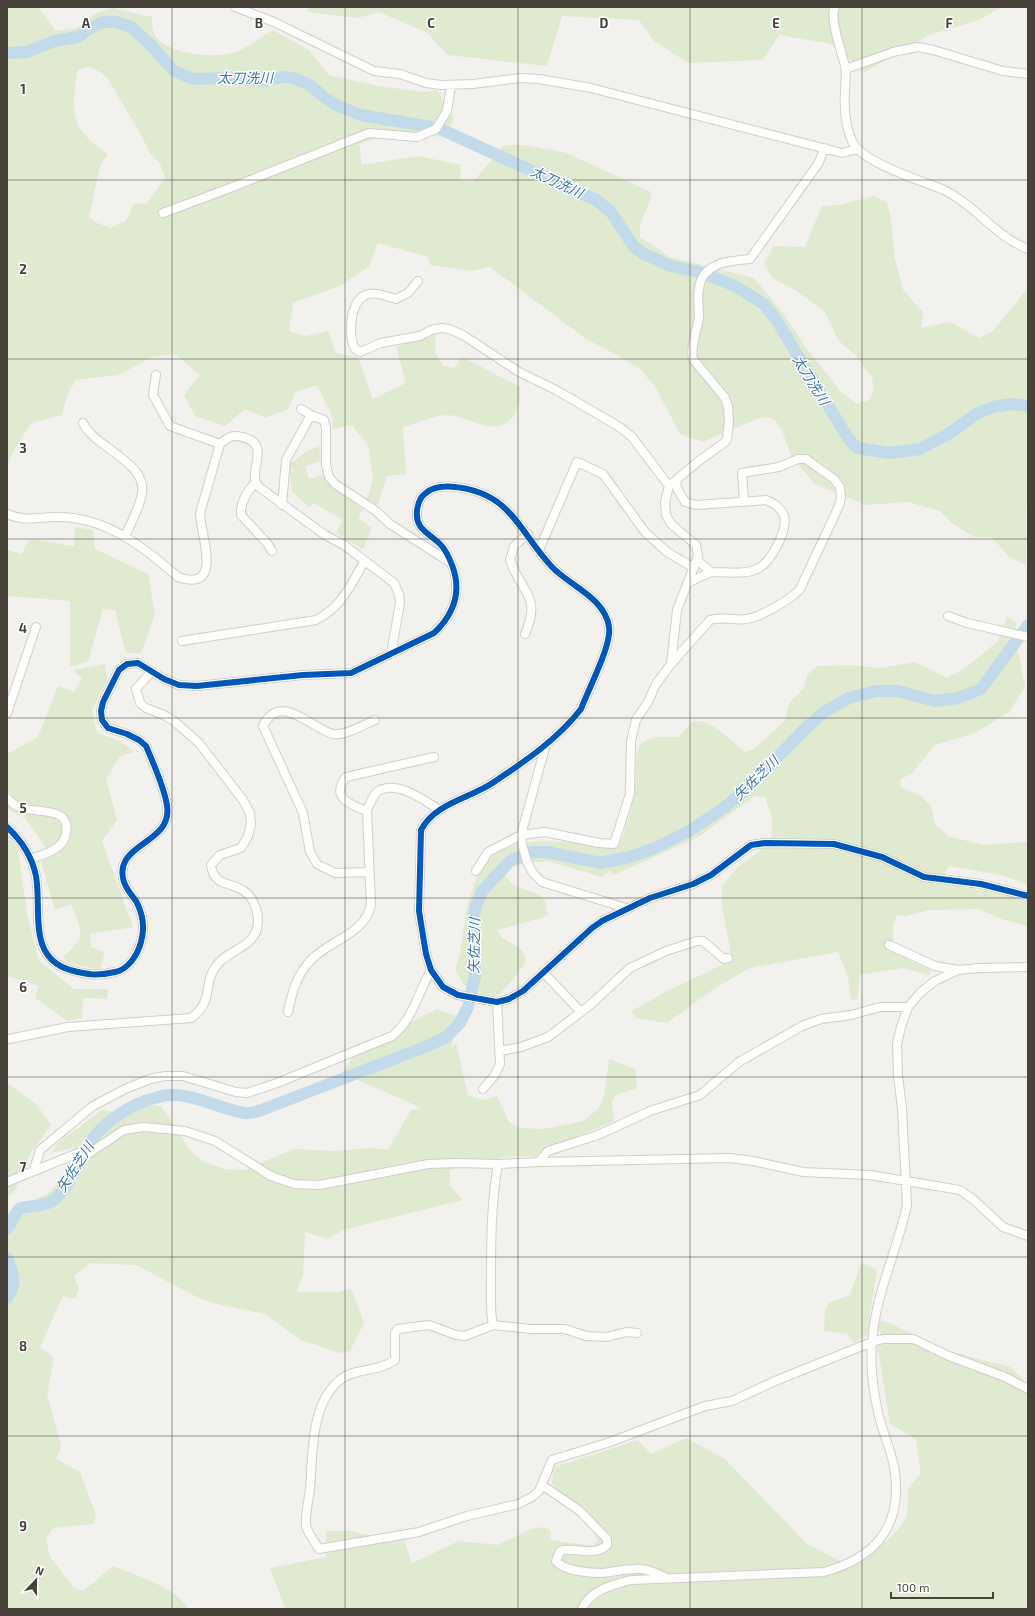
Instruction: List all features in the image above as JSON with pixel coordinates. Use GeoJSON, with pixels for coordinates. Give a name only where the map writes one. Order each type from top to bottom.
{"type":"FeatureCollection","features":[{"type":"Feature","properties":{"kind":"street"},"geometry":{"type":"LineString","coordinates":[[235,7],[274,22],[374,71],[400,74],[426,83],[451,85],[520,78],[539,79],[584,86],[842,153],[857,149]]}},
{"type":"Feature","properties":{"kind":"street"},"geometry":{"type":"LineString","coordinates":[[835,7],[834,21],[846,69],[845,99],[848,129],[857,149],[872,160],[945,191],[962,201],[1009,239],[1028,249]]}},
{"type":"Feature","properties":{"kind":"street"},"geometry":{"type":"LineString","coordinates":[[846,69],[893,52],[918,47],[1003,71],[1028,74]]}},
{"type":"Feature","properties":{"kind":"street"},"geometry":{"type":"LineString","coordinates":[[163,213],[369,133],[417,137],[436,130],[447,111],[451,85]]}},
{"type":"Feature","properties":{"kind":"street"},"geometry":{"type":"LineString","coordinates":[[671,664],[677,610],[697,560],[696,545],[671,524],[666,515],[665,502],[669,486],[700,460],[724,443],[727,439],[729,427],[728,406],[725,398],[693,358],[694,335],[699,316],[699,286],[709,269],[720,263],[750,259],[818,164],[825,148]]}},
{"type":"Feature","properties":{"kind":"street"},"geometry":{"type":"LineString","coordinates":[[418,281],[408,293],[396,299],[376,294],[368,294],[363,296],[354,310],[351,321],[352,343],[355,349],[360,352],[382,343],[420,336],[432,330],[442,328],[449,329],[463,335],[519,372],[556,390],[618,426],[632,437],[669,486]]}},
{"type":"Feature","properties":{"kind":"street"},"geometry":{"type":"LineString","coordinates":[[156,375],[153,395],[170,426],[220,444]]}},
{"type":"Feature","properties":{"kind":"street"},"geometry":{"type":"LineString","coordinates":[[301,409],[324,420],[326,428],[326,465],[329,477],[335,484],[376,511],[390,524],[452,563]]}},
{"type":"Feature","properties":{"kind":"street"},"geometry":{"type":"LineString","coordinates":[[282,505],[286,460],[311,415]]}},
{"type":"Feature","properties":{"kind":"street"},"geometry":{"type":"LineString","coordinates":[[83,423],[87,432],[132,466],[141,481],[142,494],[125,536]]}},
{"type":"Feature","properties":{"kind":"street"},"geometry":{"type":"LineString","coordinates":[[7,514],[32,520],[61,517],[78,519],[103,526],[142,546],[178,577],[197,579],[204,573],[208,563],[200,523],[200,513],[220,444],[227,437],[236,435],[247,438],[255,443],[258,450],[259,456],[254,478],[255,483],[265,493],[325,535],[344,545],[362,558],[364,562],[394,583],[400,594],[400,603],[391,654]]}},
{"type":"Feature","properties":{"kind":"street"},"geometry":{"type":"LineString","coordinates":[[476,870],[488,852],[521,835],[545,832],[599,844],[614,844],[630,794],[631,741],[636,720],[648,702],[656,684],[671,664],[710,620],[718,617],[746,619],[794,596],[800,589],[807,575],[839,506],[841,497],[840,487],[834,478],[812,462],[806,459],[798,459],[779,467],[742,473],[744,501]]}},
{"type":"Feature","properties":{"kind":"street"},"geometry":{"type":"LineString","coordinates":[[539,550],[577,462],[603,474],[650,537],[667,552],[694,568]]}},
{"type":"Feature","properties":{"kind":"street"},"geometry":{"type":"LineString","coordinates":[[676,481],[677,488],[685,502],[696,505],[766,500],[773,502],[780,509],[784,517],[784,524],[775,549],[766,563],[757,569],[745,572],[711,572],[689,582]]}},
{"type":"Feature","properties":{"kind":"street"},"geometry":{"type":"LineString","coordinates":[[255,483],[246,493],[241,515],[267,543],[272,551]]}},
{"type":"Feature","properties":{"kind":"street"},"geometry":{"type":"LineString","coordinates":[[7,827],[16,836],[31,859],[36,877],[41,939],[43,949],[50,959],[61,967],[84,974],[101,976],[118,972],[129,964],[136,954],[144,931],[143,917],[123,879],[122,869],[125,859],[131,852],[157,836],[164,825],[167,807],[146,746],[139,740],[127,734],[108,728],[102,720],[101,711],[103,702],[119,670],[127,664],[138,663],[151,672],[179,685],[197,686],[351,673],[434,633],[444,624],[455,604],[457,577],[452,563],[441,544],[420,526],[416,513],[420,499],[425,493],[435,488],[463,488],[495,500],[516,518],[539,550],[562,577],[598,604],[603,610],[609,626],[609,639],[580,709],[569,723],[546,744],[493,783],[438,809],[426,821],[421,830],[419,911],[426,954],[431,970],[443,987],[458,995],[478,1000],[497,1002],[509,999],[523,991],[592,928],[626,908],[650,898],[694,884],[711,875],[751,845],[765,843],[834,844],[882,857],[924,877],[980,884],[1028,896]]}},
{"type":"Feature","properties":{"kind":"street"},"geometry":{"type":"LineString","coordinates":[[525,634],[531,619],[531,603],[510,560],[514,546],[528,534]]}},
{"type":"Feature","properties":{"kind":"street"},"geometry":{"type":"LineString","coordinates":[[697,560],[711,572]]}},
{"type":"Feature","properties":{"kind":"street"},"geometry":{"type":"LineString","coordinates":[[182,641],[316,620],[330,613],[340,603],[364,562]]}},
{"type":"Feature","properties":{"kind":"street"},"geometry":{"type":"LineString","coordinates":[[948,616],[967,623],[1028,637]]}},
{"type":"Feature","properties":{"kind":"street"},"geometry":{"type":"LineString","coordinates":[[7,713],[36,627]]}},
{"type":"Feature","properties":{"kind":"street"},"geometry":{"type":"LineString","coordinates":[[9,1040],[68,1027],[191,1018],[199,1012],[204,1004],[210,977],[218,963],[248,943],[256,932],[258,921],[256,910],[250,898],[244,891],[218,880],[212,874],[211,865],[220,855],[241,848],[248,836],[251,824],[250,813],[244,800],[199,743],[174,721],[164,715],[146,708],[140,703],[136,689],[151,672]]}},
{"type":"Feature","properties":{"kind":"street"},"geometry":{"type":"LineString","coordinates":[[369,872],[335,873],[318,864],[310,852],[302,813],[263,726],[267,718],[275,713],[286,712],[296,715],[333,734],[343,732],[374,720]]}},
{"type":"Feature","properties":{"kind":"street"},"geometry":{"type":"LineString","coordinates":[[546,744],[521,835],[527,862],[533,873],[542,882],[626,908]]}},
{"type":"Feature","properties":{"kind":"street"},"geometry":{"type":"LineString","coordinates":[[367,811],[346,803],[340,793],[342,783],[346,777],[434,757]]}},
{"type":"Feature","properties":{"kind":"street"},"geometry":{"type":"LineString","coordinates":[[288,1012],[297,978],[310,961],[324,948],[364,923],[371,905],[367,811],[373,797],[379,790],[388,788],[406,791],[438,809]]}},
{"type":"Feature","properties":{"kind":"street"},"geometry":{"type":"LineString","coordinates":[[7,798],[22,808],[60,814],[66,821],[66,840],[62,845],[52,851],[31,859]]}},
{"type":"Feature","properties":{"kind":"street"},"geometry":{"type":"LineString","coordinates":[[500,1051],[521,1047],[548,1037],[581,1012],[630,968],[666,951],[697,941],[703,941],[724,959],[728,958]]}},
{"type":"Feature","properties":{"kind":"street"},"geometry":{"type":"LineString","coordinates":[[889,945],[935,966],[958,970],[1028,967]]}},
{"type":"Feature","properties":{"kind":"street"},"geometry":{"type":"LineString","coordinates":[[34,1170],[40,1150],[93,1106],[125,1089],[150,1079],[166,1076],[183,1076],[236,1092],[247,1093],[277,1083],[392,1036],[399,1031],[405,1022],[431,970]]}},
{"type":"Feature","properties":{"kind":"street"},"geometry":{"type":"LineString","coordinates":[[582,1609],[589,1598],[612,1584],[630,1580],[824,1572],[844,1567],[863,1557],[878,1543],[885,1533],[895,1507],[895,1473],[878,1412],[872,1377],[872,1342],[878,1299],[902,1226],[907,1205],[907,1183],[898,1044],[908,1007],[921,992],[935,981],[958,970]]}},
{"type":"Feature","properties":{"kind":"street"},"geometry":{"type":"LineString","coordinates":[[544,972],[581,1012]]}},
{"type":"Feature","properties":{"kind":"street"},"geometry":{"type":"LineString","coordinates":[[483,1089],[495,1076],[500,1064],[497,1002]]}},
{"type":"Feature","properties":{"kind":"street"},"geometry":{"type":"LineString","coordinates":[[541,1162],[542,1158],[548,1151],[598,1135],[650,1111],[700,1095],[739,1062],[802,1026],[821,1019],[851,1015],[880,1007],[908,1007]]}},
{"type":"Feature","properties":{"kind":"street"},"geometry":{"type":"LineString","coordinates":[[7,1182],[78,1153],[88,1154],[124,1130],[144,1127],[185,1131],[215,1141],[271,1176],[294,1184],[320,1185],[428,1164],[498,1164],[730,1158],[753,1161],[803,1172],[870,1176],[907,1183],[960,1190],[974,1200],[1003,1227],[1028,1236]]}},
{"type":"Feature","properties":{"kind":"street"},"geometry":{"type":"LineString","coordinates":[[493,1325],[491,1314],[491,1252],[494,1188],[498,1164]]}},
{"type":"Feature","properties":{"kind":"street"},"geometry":{"type":"LineString","coordinates":[[637,1333],[626,1332],[607,1337],[586,1336],[565,1329],[531,1329],[493,1325],[465,1336],[456,1335],[429,1325],[398,1329],[395,1333],[395,1360],[386,1366],[344,1377],[329,1391],[321,1408],[313,1446],[306,1526],[319,1550],[429,1529],[467,1516],[518,1504],[532,1497],[539,1491],[552,1460],[610,1442],[705,1406],[732,1401],[775,1381],[883,1339],[913,1339],[949,1356],[1005,1377],[1028,1389]]}},
{"type":"Feature","properties":{"kind":"street"},"geometry":{"type":"LineString","coordinates":[[542,1485],[580,1511],[607,1539],[607,1545],[597,1551],[585,1552],[565,1549],[560,1551],[556,1561],[559,1565],[600,1573],[636,1568],[654,1572],[666,1578]]}},
{"type":"Feature","properties":{"kind":"green space"},"geometry":{"type":"Polygon","coordinates":[[[7,7],[38,7],[56,31],[77,28],[94,14],[112,8],[152,17],[154,33],[161,42],[180,51],[192,54],[216,55],[235,52],[250,45],[273,30],[309,50],[329,75],[378,86],[424,92],[437,90],[454,119],[444,137],[402,135],[382,137],[359,144],[362,165],[418,156],[461,165],[460,180],[473,182],[504,145],[524,145],[567,153],[651,192],[650,201],[640,224],[640,237],[670,257],[754,278],[783,313],[805,346],[840,391],[857,404],[869,400],[874,391],[872,378],[856,356],[838,340],[825,312],[795,290],[772,278],[764,264],[773,246],[805,247],[822,206],[840,205],[874,196],[887,202],[891,220],[895,259],[903,290],[923,312],[921,328],[950,322],[979,338],[993,331],[1028,288],[1026,565],[1009,557],[992,537],[975,537],[953,524],[940,511],[908,502],[866,505],[815,484],[791,456],[782,430],[775,420],[768,417],[759,418],[703,442],[680,434],[656,388],[640,369],[586,339],[490,267],[471,271],[430,265],[428,257],[378,243],[369,266],[342,285],[293,303],[289,331],[306,336],[328,331],[336,353],[358,357],[373,399],[406,383],[396,347],[436,333],[435,352],[443,366],[454,368],[462,357],[520,387],[520,402],[513,416],[506,423],[498,426],[480,424],[453,415],[445,415],[403,427],[406,474],[387,476],[378,505],[367,500],[373,479],[368,445],[352,425],[332,429],[333,418],[317,385],[296,392],[288,409],[266,418],[245,409],[225,426],[195,416],[184,395],[200,375],[175,354],[154,356],[118,375],[76,380],[67,395],[62,415],[31,423],[14,450],[7,466],[7,7]],[[89,67],[78,70],[74,109],[76,120],[81,131],[94,144],[108,154],[100,166],[89,217],[97,223],[110,228],[126,221],[134,203],[146,204],[165,178],[160,164],[150,153],[108,79],[100,72],[89,67]]]}},
{"type":"Feature","properties":{"kind":"green space"},"geometry":{"type":"Polygon","coordinates":[[[309,7],[1002,7],[979,20],[929,35],[865,72],[831,44],[779,35],[763,60],[688,63],[654,41],[639,20],[562,16],[547,66],[448,55],[426,32],[379,12],[357,18],[307,12],[309,7]]]}},
{"type":"Feature","properties":{"kind":"green space"},"geometry":{"type":"Polygon","coordinates":[[[319,446],[321,461],[305,466],[309,479],[324,475],[329,484],[363,509],[358,518],[372,527],[363,549],[336,533],[343,520],[314,503],[309,507],[292,491],[289,465],[307,451],[319,446]]]}},
{"type":"Feature","properties":{"kind":"green space"},"geometry":{"type":"Polygon","coordinates":[[[75,527],[93,530],[95,549],[148,574],[155,615],[141,653],[126,653],[115,610],[103,609],[88,662],[70,666],[70,601],[7,596],[7,550],[22,554],[29,539],[74,546],[75,527]]]}},
{"type":"Feature","properties":{"kind":"green space"},"geometry":{"type":"Polygon","coordinates":[[[1007,617],[1011,618],[1016,623],[1016,641],[1025,687],[1009,712],[975,733],[935,745],[912,773],[900,780],[901,787],[921,796],[931,806],[935,824],[948,836],[983,845],[1026,842],[1028,845],[1028,885],[1005,876],[949,866],[944,875],[947,884],[1028,899],[1028,926],[1004,920],[978,909],[930,910],[906,916],[897,915],[893,926],[893,938],[897,949],[900,954],[908,960],[931,970],[929,975],[903,968],[860,975],[857,999],[851,1000],[848,977],[838,952],[750,968],[715,988],[667,1023],[636,1018],[632,1011],[669,990],[732,960],[722,906],[722,886],[738,867],[760,851],[772,835],[772,818],[765,797],[755,796],[698,837],[614,875],[610,871],[602,877],[547,861],[513,866],[505,876],[513,885],[540,895],[545,901],[548,916],[497,930],[502,938],[522,950],[526,960],[515,977],[497,995],[492,999],[464,985],[455,969],[460,954],[467,909],[475,882],[486,863],[504,850],[519,844],[535,842],[569,842],[618,848],[632,805],[639,746],[646,740],[664,737],[678,737],[691,723],[697,721],[711,725],[719,730],[745,752],[754,749],[785,721],[789,703],[804,688],[807,675],[818,666],[849,665],[880,668],[915,662],[947,678],[964,669],[998,641],[1007,617]]]}},
{"type":"Feature","properties":{"kind":"green space"},"geometry":{"type":"Polygon","coordinates":[[[105,664],[107,680],[92,710],[97,733],[122,742],[135,752],[120,756],[106,779],[117,820],[102,841],[133,927],[90,934],[91,947],[105,952],[100,970],[69,963],[63,957],[76,944],[79,938],[80,928],[71,904],[55,910],[41,862],[51,855],[25,818],[7,809],[7,754],[38,737],[58,686],[74,692],[82,678],[73,670],[105,664]]]}},
{"type":"Feature","properties":{"kind":"green space"},"geometry":{"type":"Polygon","coordinates":[[[7,833],[18,849],[27,914],[39,961],[74,989],[108,989],[107,999],[83,998],[82,1018],[67,1021],[35,998],[39,986],[7,976],[7,833]]]}},
{"type":"Feature","properties":{"kind":"green space"},"geometry":{"type":"Polygon","coordinates":[[[437,1009],[459,1017],[451,1049],[456,1043],[468,1096],[483,1100],[497,1096],[509,1122],[519,1128],[544,1129],[584,1121],[598,1109],[604,1096],[609,1059],[635,1069],[637,1088],[615,1095],[612,1102],[614,1120],[553,1146],[536,1157],[514,1156],[450,1170],[450,1186],[462,1200],[343,1230],[328,1239],[305,1232],[303,1275],[296,1292],[338,1292],[351,1289],[364,1323],[350,1351],[340,1353],[301,1340],[265,1314],[217,1304],[199,1298],[136,1265],[91,1263],[74,1276],[79,1289],[75,1299],[63,1296],[40,1347],[54,1358],[47,1394],[61,1446],[56,1459],[80,1472],[96,1515],[93,1524],[53,1528],[46,1539],[50,1557],[74,1588],[83,1591],[113,1566],[165,1588],[182,1601],[189,1609],[7,1609],[7,1215],[10,1211],[47,1194],[66,1175],[76,1147],[51,1153],[60,1141],[102,1110],[125,1113],[149,1105],[161,1106],[190,1150],[202,1161],[224,1169],[246,1170],[293,1149],[336,1151],[371,1148],[388,1150],[411,1110],[421,1108],[342,1073],[359,1048],[437,1009]]]}},
{"type":"Feature","properties":{"kind":"green space"},"geometry":{"type":"Polygon","coordinates":[[[7,1083],[37,1105],[51,1125],[30,1154],[15,1190],[7,1197],[7,1083]]]}},
{"type":"Feature","properties":{"kind":"green space"},"geometry":{"type":"Polygon","coordinates":[[[862,1263],[877,1270],[869,1318],[887,1322],[948,1351],[1010,1367],[1021,1377],[1028,1392],[1028,1609],[285,1609],[270,1568],[326,1557],[326,1531],[350,1531],[371,1536],[404,1540],[412,1563],[459,1541],[498,1545],[531,1529],[545,1527],[551,1531],[550,1540],[593,1546],[598,1540],[590,1527],[552,1483],[554,1467],[638,1440],[651,1454],[686,1438],[725,1459],[806,1543],[852,1566],[887,1540],[899,1528],[907,1513],[908,1488],[921,1474],[916,1439],[890,1424],[878,1348],[881,1330],[868,1334],[854,1343],[847,1334],[824,1331],[825,1310],[829,1303],[850,1295],[862,1263]]]}},
{"type":"Feature","properties":{"kind":"waterway","name":"太刀洗川"},"geometry":{"type":"LineString","coordinates":[[7,53],[27,52],[54,41],[78,37],[90,28],[103,22],[116,22],[131,27],[152,46],[174,71],[193,79],[233,78],[264,81],[283,77],[294,78],[310,85],[325,98],[338,106],[361,115],[438,128],[596,200],[611,212],[634,247],[644,254],[671,266],[699,272],[733,285],[764,304],[777,321],[843,430],[852,443],[858,448],[889,453],[920,449],[948,434],[978,413],[993,407],[1012,404],[1028,406]]}},
{"type":"Feature","properties":{"kind":"waterway","name":"矢佐芝川"},"geometry":{"type":"LineString","coordinates":[[7,1229],[19,1209],[45,1204],[55,1199],[67,1185],[93,1137],[118,1115],[137,1104],[158,1097],[179,1095],[201,1100],[233,1111],[244,1113],[259,1111],[425,1047],[446,1037],[460,1023],[468,1007],[475,977],[473,918],[476,906],[482,891],[511,860],[533,852],[547,852],[601,863],[630,857],[655,848],[689,831],[724,808],[747,788],[807,727],[824,712],[849,698],[876,691],[898,691],[935,701],[958,698],[981,689],[1028,625]]}},
{"type":"Feature","properties":{"kind":"waterway","name":"矢佐芝川"},"geometry":{"type":"LineString","coordinates":[[7,1258],[13,1273],[12,1288],[7,1298]]}},
{"type":"Feature","properties":{"kind":"cycle path"},"geometry":{"type":"LineString","coordinates":[[7,827],[26,849],[32,862],[36,876],[39,931],[42,944],[47,955],[56,964],[82,973],[103,974],[115,972],[120,971],[128,965],[140,947],[143,926],[142,916],[136,901],[126,887],[123,878],[123,866],[128,857],[135,850],[162,828],[167,818],[167,806],[161,784],[146,746],[139,740],[127,734],[108,728],[102,720],[101,711],[103,702],[119,670],[127,664],[138,663],[164,679],[179,685],[197,686],[303,675],[351,673],[434,633],[447,618],[454,602],[456,593],[455,575],[446,551],[420,526],[417,517],[417,508],[420,499],[432,489],[440,487],[455,487],[474,491],[490,497],[502,506],[522,528],[552,567],[559,574],[586,593],[601,608],[609,627],[609,635],[599,668],[581,709],[572,720],[529,758],[484,788],[444,807],[427,821],[421,830],[419,911],[426,954],[431,970],[443,987],[458,995],[497,1002],[509,999],[523,991],[592,928],[602,921],[650,898],[693,884],[711,875],[751,845],[765,843],[834,844],[882,857],[924,877],[981,884],[1028,896]]}}]}
